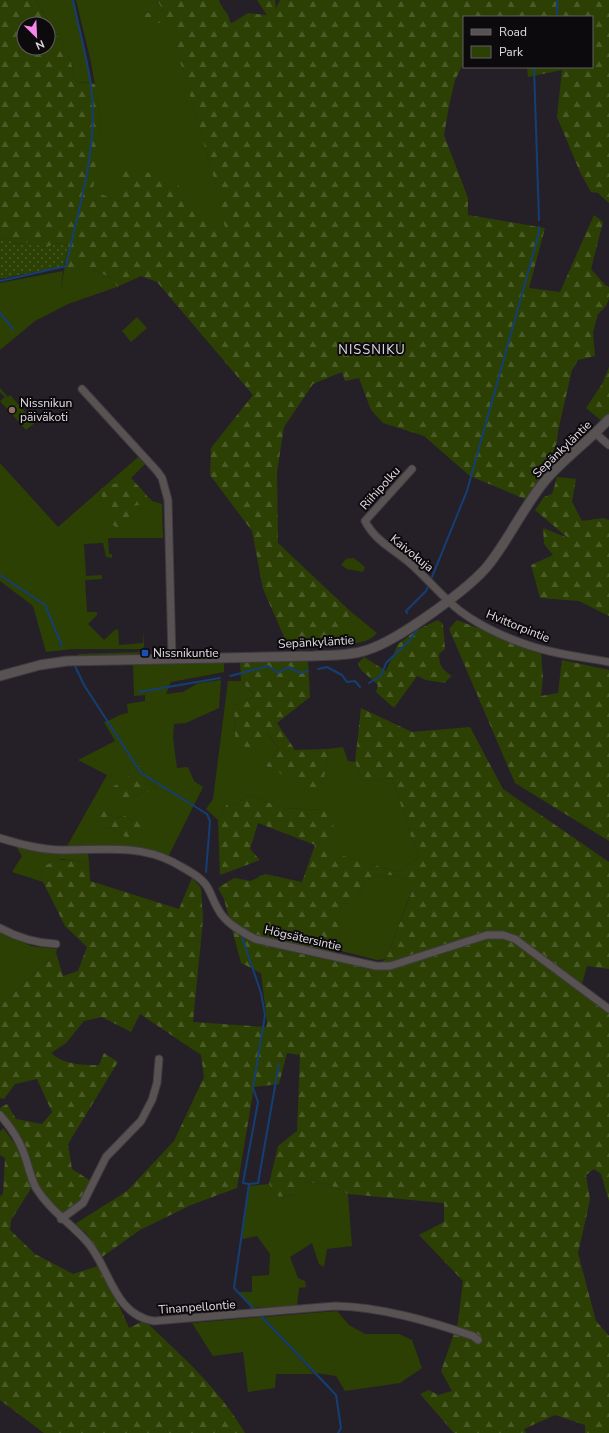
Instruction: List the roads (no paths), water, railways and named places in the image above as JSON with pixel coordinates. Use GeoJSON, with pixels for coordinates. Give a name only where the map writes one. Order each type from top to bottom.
{"type":"FeatureCollection","features":[{"type":"Feature","properties":{"kind":"street"},"geometry":{"type":"LineString","coordinates":[[82,389],[141,452],[162,478],[166,488],[168,500],[172,658]]}},
{"type":"Feature","properties":{"kind":"street","name":"Sepänkyläntie"},"geometry":{"type":"LineString","coordinates":[[0,676],[40,665],[67,661],[313,656],[358,653],[368,650],[392,638],[469,584],[488,565],[544,482],[565,459],[609,420]]}},
{"type":"Feature","properties":{"kind":"street"},"geometry":{"type":"LineString","coordinates":[[595,433],[609,445]]}},
{"type":"Feature","properties":{"kind":"street","name":"Riihipolku"},"geometry":{"type":"LineString","coordinates":[[365,521],[412,469]]}},
{"type":"Feature","properties":{"kind":"street","name":"Kaivokuja"},"geometry":{"type":"LineString","coordinates":[[365,521],[368,528],[387,547],[410,563],[448,600]]}},
{"type":"Feature","properties":{"kind":"street","name":"Hvittorpintie"},"geometry":{"type":"LineString","coordinates":[[448,600],[471,618],[515,639],[550,651],[609,662]]}},
{"type":"Feature","properties":{"kind":"street","name":"Högsätersintie"},"geometry":{"type":"LineString","coordinates":[[0,838],[32,847],[61,850],[100,847],[156,856],[172,862],[204,882],[220,913],[240,931],[256,939],[376,966],[390,966],[487,935],[503,934],[515,939],[609,1009]]}},
{"type":"Feature","properties":{"kind":"street"},"geometry":{"type":"LineString","coordinates":[[0,928],[40,944],[56,944]]}},
{"type":"Feature","properties":{"kind":"street"},"geometry":{"type":"LineString","coordinates":[[61,1218],[83,1203],[106,1157],[141,1121],[152,1100],[157,1083],[159,1059]]}},
{"type":"Feature","properties":{"kind":"street","name":"Tinanpellontie"},"geometry":{"type":"LineString","coordinates":[[0,1115],[19,1142],[35,1186],[61,1218],[90,1244],[124,1305],[144,1320],[154,1321],[334,1306],[354,1306],[430,1323],[472,1336],[478,1340]]}},
{"type":"Feature","properties":{"kind":"waterway"},"geometry":{"type":"LineString","coordinates":[[0,281],[66,266],[81,203],[89,160],[93,116],[89,71],[73,0]]}},
{"type":"Feature","properties":{"kind":"waterway"},"geometry":{"type":"LineString","coordinates":[[557,0],[557,14]]}},
{"type":"Feature","properties":{"kind":"waterway"},"geometry":{"type":"LineString","coordinates":[[534,68],[539,220]]}},
{"type":"Feature","properties":{"kind":"waterway"},"geometry":{"type":"LineString","coordinates":[[432,577],[467,491],[539,233],[539,227]]}},
{"type":"Feature","properties":{"kind":"waterway"},"geometry":{"type":"LineString","coordinates":[[0,313],[13,329]]}},
{"type":"Feature","properties":{"kind":"waterway"},"geometry":{"type":"LineString","coordinates":[[0,575],[45,605],[62,646]]}},
{"type":"Feature","properties":{"kind":"waterway"},"geometry":{"type":"LineString","coordinates":[[407,613],[406,611],[426,591],[428,586]]}},
{"type":"Feature","properties":{"kind":"waterway"},"geometry":{"type":"LineString","coordinates":[[369,683],[381,676],[386,663],[409,641],[417,629]]}},
{"type":"Feature","properties":{"kind":"waterway"},"geometry":{"type":"LineString","coordinates":[[75,666],[84,685],[141,773],[207,814],[210,821],[206,872]]}},
{"type":"Feature","properties":{"kind":"waterway"},"geometry":{"type":"LineString","coordinates":[[230,676],[268,666],[278,673],[289,667],[300,673],[308,671]]}},
{"type":"Feature","properties":{"kind":"waterway"},"geometry":{"type":"LineString","coordinates":[[318,669],[327,667],[342,675],[347,682],[355,681],[360,687]]}},
{"type":"Feature","properties":{"kind":"waterway"},"geometry":{"type":"LineString","coordinates":[[139,692],[220,678]]}},
{"type":"Feature","properties":{"kind":"waterway"},"geometry":{"type":"LineString","coordinates":[[242,937],[261,993],[265,1015],[253,1088],[258,1102],[243,1183],[249,1184],[234,1288],[253,1308]]}},
{"type":"Feature","properties":{"kind":"waterway"},"geometry":{"type":"LineString","coordinates":[[250,1184],[258,1183],[279,1064]]}},
{"type":"Feature","properties":{"kind":"waterway"},"geometry":{"type":"LineString","coordinates":[[262,1317],[336,1395],[341,1428],[338,1433]]}},
{"type":"Feature","properties":{"kind":"place","name":"Nissnikun päiväkoti"},"geometry":{"type":"Point","coordinates":[12,410]}},
{"type":"Feature","properties":{"kind":"place","name":"Nissnikuntie"},"geometry":{"type":"Point","coordinates":[145,653]}},
{"type":"Feature","properties":{"kind":"district","name":"NISSNIKU"},"geometry":{"type":"Point","coordinates":[372,350]}}]}
